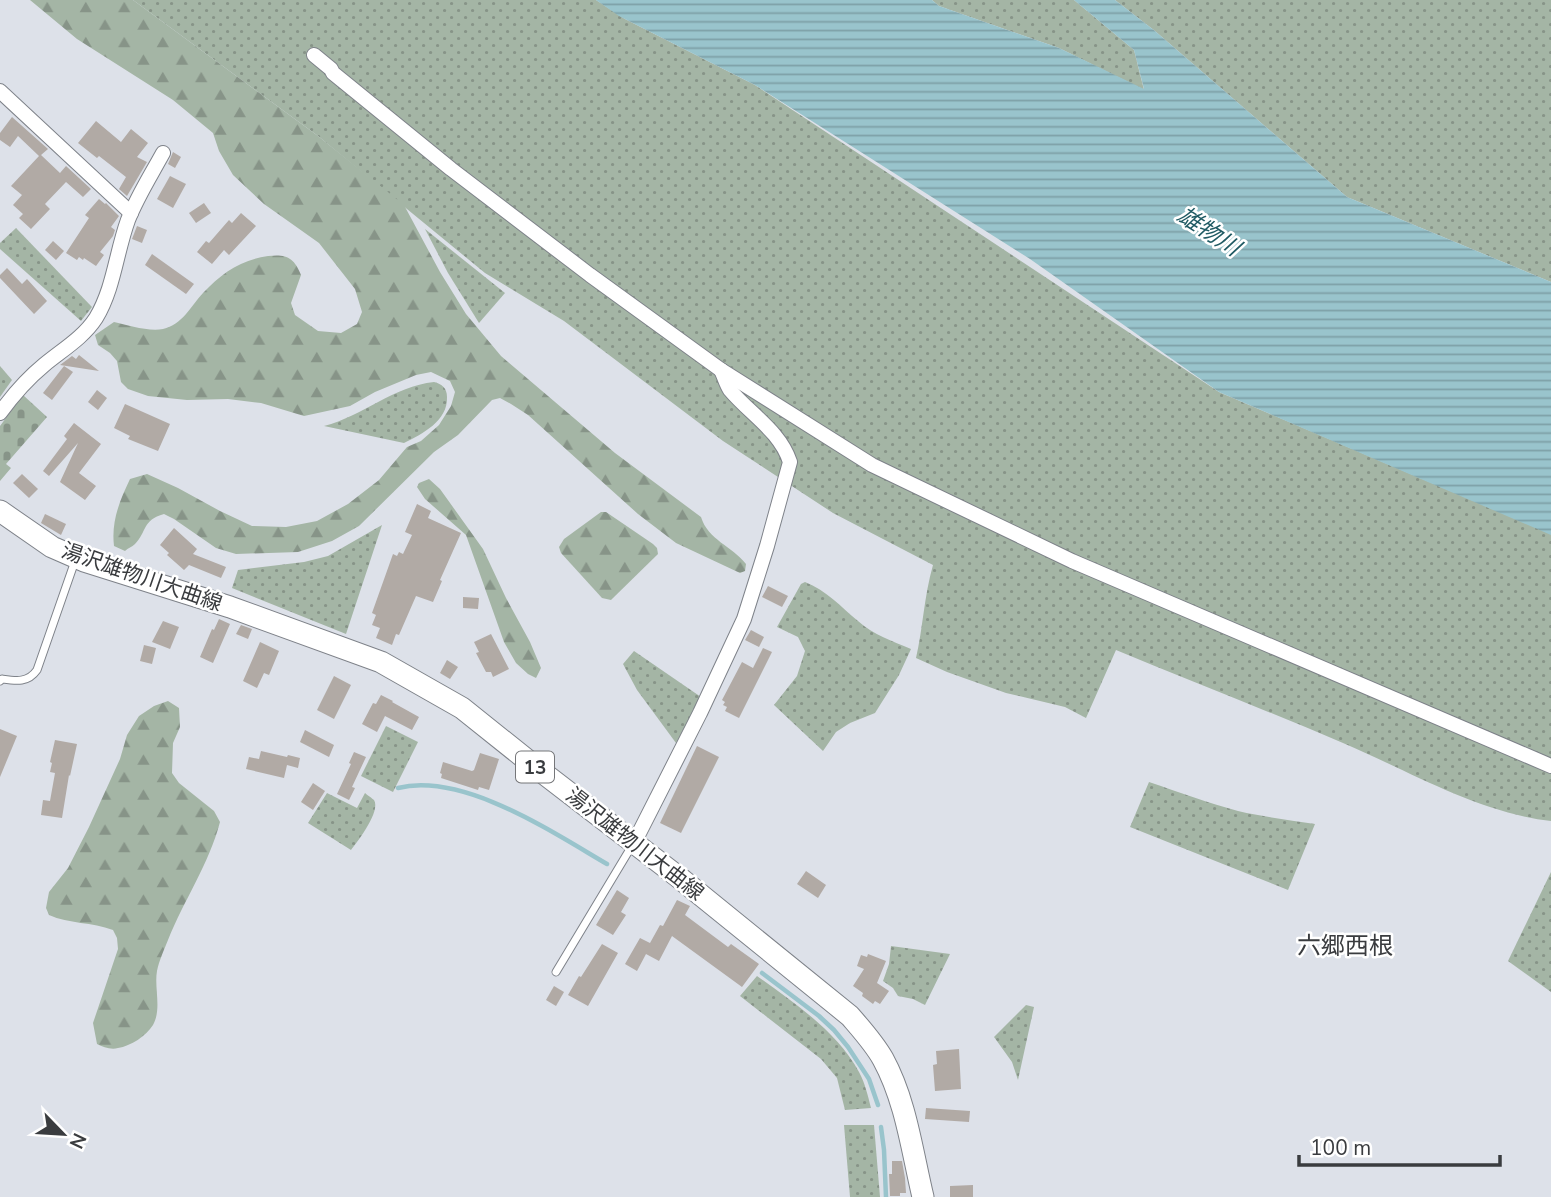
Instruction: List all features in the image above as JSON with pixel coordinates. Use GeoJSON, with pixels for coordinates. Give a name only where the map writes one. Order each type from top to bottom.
{"type":"FeatureCollection","features":[{"type":"Feature","properties":{"kind":"main road","name":"湯沢雄物川大曲線"},"geometry":{"type":"LineString","coordinates":[[0,511],[52,547],[381,662],[462,708],[681,878],[850,1016],[871,1040],[894,1082],[923,1197]]}},
{"type":"Feature","properties":{"kind":"street"},"geometry":{"type":"LineString","coordinates":[[314,55],[390,120],[522,225],[721,369],[872,465],[1072,561],[1551,766]]}},
{"type":"Feature","properties":{"kind":"street"},"geometry":{"type":"LineString","coordinates":[[0,91],[131,213]]}},
{"type":"Feature","properties":{"kind":"street"},"geometry":{"type":"LineString","coordinates":[[0,413],[26,381],[71,344],[94,320],[106,297],[131,213],[163,153]]}},
{"type":"Feature","properties":{"kind":"street"},"geometry":{"type":"LineString","coordinates":[[634,843],[744,619],[790,462],[786,451],[770,430],[728,388],[721,369]]}},
{"type":"Feature","properties":{"kind":"lane"},"geometry":{"type":"LineString","coordinates":[[0,681],[28,679],[37,670],[76,557]]}},
{"type":"Feature","properties":{"kind":"lane"},"geometry":{"type":"LineString","coordinates":[[556,972],[634,843]]}},
{"type":"Feature","properties":{"kind":"green space"},"geometry":{"type":"Polygon","coordinates":[[[30,0],[133,0],[318,136],[404,205],[466,314],[501,356],[615,453],[701,517],[709,532],[746,564],[745,571],[740,573],[676,543],[638,514],[528,415],[500,398],[492,400],[458,435],[434,452],[359,526],[332,541],[298,552],[236,554],[216,548],[164,514],[148,523],[139,540],[125,551],[114,546],[115,519],[126,487],[130,479],[147,474],[252,526],[286,527],[317,521],[348,504],[379,480],[407,447],[421,441],[439,425],[451,406],[455,392],[450,381],[431,372],[416,375],[375,392],[350,406],[304,416],[261,403],[148,396],[128,389],[121,382],[117,361],[98,345],[95,335],[114,322],[151,330],[170,327],[181,319],[217,279],[232,268],[258,258],[285,256],[295,264],[301,275],[291,303],[295,315],[318,331],[341,333],[357,324],[362,312],[355,289],[319,243],[264,204],[233,175],[219,151],[213,133],[173,100],[77,39],[30,0]]]}},
{"type":"Feature","properties":{"kind":"green space"},"geometry":{"type":"Polygon","coordinates":[[[133,0],[596,0],[625,19],[755,85],[1219,392],[1551,534],[1551,821],[1497,809],[1445,790],[1343,743],[1116,650],[1086,718],[1065,707],[1006,693],[916,658],[933,565],[833,513],[723,441],[564,321],[485,273],[318,136],[133,0]]]}},
{"type":"Feature","properties":{"kind":"green space"},"geometry":{"type":"Polygon","coordinates":[[[932,0],[1074,0],[1134,50],[1144,90],[1059,48],[939,6],[932,0]]]}},
{"type":"Feature","properties":{"kind":"green space"},"geometry":{"type":"Polygon","coordinates":[[[1115,0],[1551,0],[1551,282],[1347,197],[1155,31],[1115,0]]]}},
{"type":"Feature","properties":{"kind":"green space"},"geometry":{"type":"Polygon","coordinates":[[[16,228],[92,307],[81,321],[0,249],[0,243],[16,228]]]}},
{"type":"Feature","properties":{"kind":"green space"},"geometry":{"type":"Polygon","coordinates":[[[425,229],[505,293],[479,323],[448,273],[425,229]]]}},
{"type":"Feature","properties":{"kind":"green space"},"geometry":{"type":"Polygon","coordinates":[[[0,366],[12,380],[0,397],[0,366]]]}},
{"type":"Feature","properties":{"kind":"green space"},"geometry":{"type":"Polygon","coordinates":[[[434,382],[442,385],[446,391],[443,413],[433,426],[404,443],[324,426],[405,389],[434,382]]]}},
{"type":"Feature","properties":{"kind":"green space"},"geometry":{"type":"Polygon","coordinates":[[[23,395],[47,417],[6,464],[11,468],[0,481],[0,426],[23,395]]]}},
{"type":"Feature","properties":{"kind":"green space"},"geometry":{"type":"Polygon","coordinates":[[[429,479],[440,489],[483,549],[541,668],[536,678],[516,663],[504,642],[466,535],[425,499],[417,487],[419,483],[429,479]]]}},
{"type":"Feature","properties":{"kind":"green space"},"geometry":{"type":"Polygon","coordinates":[[[601,512],[606,512],[653,544],[658,554],[611,600],[602,598],[561,553],[559,547],[564,539],[601,512]]]}},
{"type":"Feature","properties":{"kind":"green space"},"geometry":{"type":"Polygon","coordinates":[[[382,525],[346,634],[232,588],[238,570],[304,562],[328,556],[382,525]]]}},
{"type":"Feature","properties":{"kind":"green space"},"geometry":{"type":"Polygon","coordinates":[[[805,582],[827,594],[870,630],[911,649],[899,675],[875,713],[836,732],[823,751],[774,705],[797,676],[805,651],[798,637],[777,627],[801,584],[805,582]]]}},
{"type":"Feature","properties":{"kind":"green space"},"geometry":{"type":"Polygon","coordinates":[[[634,651],[701,697],[676,743],[637,690],[623,664],[634,651]]]}},
{"type":"Feature","properties":{"kind":"green space"},"geometry":{"type":"Polygon","coordinates":[[[168,701],[179,708],[180,727],[173,743],[172,773],[179,783],[214,811],[220,822],[209,853],[159,963],[156,978],[156,1019],[146,1033],[133,1043],[115,1049],[97,1044],[93,1023],[118,949],[117,938],[113,930],[57,918],[49,915],[46,908],[49,892],[68,868],[89,827],[120,759],[127,735],[139,716],[168,701]]]}},
{"type":"Feature","properties":{"kind":"green space"},"geometry":{"type":"Polygon","coordinates":[[[386,726],[418,742],[393,792],[361,776],[386,726]]]}},
{"type":"Feature","properties":{"kind":"green space"},"geometry":{"type":"Polygon","coordinates":[[[1149,782],[1238,811],[1315,824],[1288,890],[1130,827],[1149,782]]]}},
{"type":"Feature","properties":{"kind":"green space"},"geometry":{"type":"Polygon","coordinates":[[[327,793],[357,808],[365,793],[374,800],[372,818],[351,850],[308,823],[327,793]]]}},
{"type":"Feature","properties":{"kind":"green space"},"geometry":{"type":"Polygon","coordinates":[[[1551,872],[1551,992],[1508,961],[1551,872]]]}},
{"type":"Feature","properties":{"kind":"green space"},"geometry":{"type":"Polygon","coordinates":[[[891,946],[950,954],[925,1005],[898,996],[893,988],[883,981],[891,946]]]}},
{"type":"Feature","properties":{"kind":"green space"},"geometry":{"type":"Polygon","coordinates":[[[757,976],[813,1018],[839,1043],[861,1076],[871,1108],[845,1110],[837,1078],[821,1059],[740,996],[757,976]]]}},
{"type":"Feature","properties":{"kind":"green space"},"geometry":{"type":"Polygon","coordinates":[[[1026,1005],[1034,1007],[1018,1080],[1012,1062],[994,1037],[1026,1005]]]}},
{"type":"Feature","properties":{"kind":"green space"},"geometry":{"type":"Polygon","coordinates":[[[844,1125],[874,1125],[880,1197],[850,1197],[844,1125]]]}},
{"type":"Feature","properties":{"kind":"water","name":"雄物川"},"geometry":{"type":"Polygon","coordinates":[[[596,0],[932,0],[939,6],[1059,48],[1144,89],[1134,50],[1074,0],[1115,0],[1155,31],[1347,197],[1551,282],[1551,535],[1219,392],[1030,259],[755,85],[619,16],[596,0]]]}},
{"type":"Feature","properties":{"kind":"building"},"geometry":{"type":"Polygon","coordinates":[[[12,117],[48,149],[41,155],[60,173],[66,166],[91,189],[83,197],[66,182],[45,204],[50,209],[31,229],[19,218],[23,214],[13,205],[22,195],[11,186],[39,156],[18,136],[10,147],[0,140],[0,133],[12,117]]]}},
{"type":"Feature","properties":{"kind":"building"},"geometry":{"type":"Polygon","coordinates":[[[96,121],[121,142],[131,129],[148,143],[137,157],[147,162],[127,196],[119,189],[126,177],[78,143],[96,121]]]}},
{"type":"Feature","properties":{"kind":"building"},"geometry":{"type":"Polygon","coordinates":[[[173,152],[181,157],[175,168],[168,164],[173,152]]]}},
{"type":"Feature","properties":{"kind":"building"},"geometry":{"type":"Polygon","coordinates":[[[170,176],[186,184],[173,208],[157,199],[170,176]]]}},
{"type":"Feature","properties":{"kind":"building"},"geometry":{"type":"Polygon","coordinates":[[[99,199],[119,216],[111,227],[115,230],[113,236],[100,252],[104,255],[96,266],[84,258],[83,260],[79,257],[77,260],[66,253],[89,218],[85,215],[99,199]]]}},
{"type":"Feature","properties":{"kind":"building"},"geometry":{"type":"Polygon","coordinates":[[[204,203],[211,213],[196,223],[189,213],[204,203]]]}},
{"type":"Feature","properties":{"kind":"building"},"geometry":{"type":"Polygon","coordinates":[[[241,213],[256,226],[229,255],[224,250],[212,264],[197,252],[206,241],[209,243],[229,220],[232,223],[241,213]]]}},
{"type":"Feature","properties":{"kind":"building"},"geometry":{"type":"Polygon","coordinates":[[[137,226],[147,230],[142,243],[132,239],[137,226]]]}},
{"type":"Feature","properties":{"kind":"building"},"geometry":{"type":"Polygon","coordinates":[[[53,241],[64,251],[56,260],[45,250],[53,241]]]}},
{"type":"Feature","properties":{"kind":"building"},"geometry":{"type":"Polygon","coordinates":[[[152,254],[194,284],[186,294],[145,265],[152,254]]]}},
{"type":"Feature","properties":{"kind":"building"},"geometry":{"type":"Polygon","coordinates":[[[7,268],[22,284],[27,279],[47,301],[34,314],[0,278],[7,268]]]}},
{"type":"Feature","properties":{"kind":"building"},"geometry":{"type":"Polygon","coordinates":[[[79,355],[99,371],[60,365],[72,356],[76,359],[79,355]]]}},
{"type":"Feature","properties":{"kind":"building"},"geometry":{"type":"Polygon","coordinates":[[[64,366],[73,372],[52,400],[43,393],[64,366]]]}},
{"type":"Feature","properties":{"kind":"building"},"geometry":{"type":"Polygon","coordinates":[[[97,390],[107,398],[98,410],[88,402],[97,390]]]}},
{"type":"Feature","properties":{"kind":"building"},"geometry":{"type":"Polygon","coordinates":[[[125,404],[170,424],[158,451],[128,439],[130,436],[114,428],[125,404]]]}},
{"type":"Feature","properties":{"kind":"building"},"geometry":{"type":"Polygon","coordinates":[[[74,423],[101,444],[79,473],[96,486],[85,500],[60,482],[78,443],[49,476],[43,471],[67,439],[64,436],[74,423]]]}},
{"type":"Feature","properties":{"kind":"building"},"geometry":{"type":"Polygon","coordinates":[[[22,474],[38,489],[29,498],[13,483],[22,474]]]}},
{"type":"Feature","properties":{"kind":"building"},"geometry":{"type":"Polygon","coordinates":[[[417,504],[431,511],[428,518],[461,533],[433,602],[416,596],[392,645],[376,638],[380,628],[372,625],[376,615],[372,613],[393,554],[403,554],[412,535],[405,532],[417,504]]]}},
{"type":"Feature","properties":{"kind":"building"},"geometry":{"type":"Polygon","coordinates":[[[45,514],[66,524],[61,535],[41,523],[45,514]]]}},
{"type":"Feature","properties":{"kind":"building"},"geometry":{"type":"Polygon","coordinates":[[[174,528],[197,549],[193,554],[226,567],[221,578],[189,565],[184,570],[167,555],[169,553],[160,545],[174,528]]]}},
{"type":"Feature","properties":{"kind":"building"},"geometry":{"type":"Polygon","coordinates":[[[768,586],[788,596],[782,607],[762,597],[768,586]]]}},
{"type":"Feature","properties":{"kind":"building"},"geometry":{"type":"Polygon","coordinates":[[[463,597],[479,598],[478,609],[463,608],[463,597]]]}},
{"type":"Feature","properties":{"kind":"building"},"geometry":{"type":"Polygon","coordinates":[[[219,619],[230,624],[213,663],[200,657],[219,619]]]}},
{"type":"Feature","properties":{"kind":"building"},"geometry":{"type":"Polygon","coordinates":[[[163,621],[179,627],[170,649],[152,642],[163,621]]]}},
{"type":"Feature","properties":{"kind":"building"},"geometry":{"type":"Polygon","coordinates":[[[241,625],[252,629],[248,639],[236,634],[241,625]]]}},
{"type":"Feature","properties":{"kind":"building"},"geometry":{"type":"Polygon","coordinates":[[[751,630],[764,637],[759,647],[745,640],[751,630]]]}},
{"type":"Feature","properties":{"kind":"building"},"geometry":{"type":"Polygon","coordinates":[[[491,634],[509,669],[493,677],[491,672],[486,672],[476,653],[479,652],[474,642],[491,634]]]}},
{"type":"Feature","properties":{"kind":"building"},"geometry":{"type":"Polygon","coordinates":[[[260,642],[279,651],[269,675],[264,673],[257,688],[243,681],[260,642]]]}},
{"type":"Feature","properties":{"kind":"building"},"geometry":{"type":"Polygon","coordinates":[[[144,645],[156,648],[152,664],[140,661],[144,645]]]}},
{"type":"Feature","properties":{"kind":"building"},"geometry":{"type":"Polygon","coordinates":[[[763,648],[772,652],[739,718],[725,711],[727,707],[722,700],[742,662],[753,668],[763,648]]]}},
{"type":"Feature","properties":{"kind":"building"},"geometry":{"type":"Polygon","coordinates":[[[447,660],[458,667],[450,679],[440,673],[447,660]]]}},
{"type":"Feature","properties":{"kind":"building"},"geometry":{"type":"Polygon","coordinates":[[[334,676],[351,685],[334,719],[317,710],[334,676]]]}},
{"type":"Feature","properties":{"kind":"building"},"geometry":{"type":"Polygon","coordinates":[[[381,695],[419,717],[412,730],[385,716],[377,732],[362,724],[373,703],[376,704],[381,695]]]}},
{"type":"Feature","properties":{"kind":"building"},"geometry":{"type":"Polygon","coordinates":[[[0,729],[17,736],[0,777],[0,729]]]}},
{"type":"Feature","properties":{"kind":"building"},"geometry":{"type":"Polygon","coordinates":[[[305,730],[334,745],[329,757],[300,742],[305,730]]]}},
{"type":"Feature","properties":{"kind":"building"},"geometry":{"type":"Polygon","coordinates":[[[55,740],[77,744],[62,818],[41,815],[43,800],[50,801],[55,773],[50,772],[50,762],[55,740]]]}},
{"type":"Feature","properties":{"kind":"building"},"geometry":{"type":"Polygon","coordinates":[[[697,746],[719,757],[681,833],[660,823],[697,746]]]}},
{"type":"Feature","properties":{"kind":"building"},"geometry":{"type":"Polygon","coordinates":[[[261,751],[300,758],[298,768],[287,765],[284,778],[246,769],[249,757],[259,759],[261,751]]]}},
{"type":"Feature","properties":{"kind":"building"},"geometry":{"type":"Polygon","coordinates":[[[354,752],[366,757],[349,800],[337,794],[354,752]]]}},
{"type":"Feature","properties":{"kind":"building"},"geometry":{"type":"Polygon","coordinates":[[[480,753],[499,759],[489,790],[479,787],[478,790],[441,778],[443,762],[472,771],[480,753]]]}},
{"type":"Feature","properties":{"kind":"building"},"geometry":{"type":"Polygon","coordinates":[[[313,783],[325,791],[313,810],[301,802],[313,783]]]}},
{"type":"Feature","properties":{"kind":"building"},"geometry":{"type":"Polygon","coordinates":[[[806,871],[826,885],[818,898],[797,884],[806,871]]]}},
{"type":"Feature","properties":{"kind":"building"},"geometry":{"type":"Polygon","coordinates":[[[617,890],[629,898],[621,912],[626,915],[613,935],[596,925],[617,890]]]}},
{"type":"Feature","properties":{"kind":"building"},"geometry":{"type":"Polygon","coordinates":[[[677,900],[690,906],[685,915],[728,947],[731,944],[759,964],[742,987],[672,936],[659,961],[646,954],[637,971],[625,964],[640,938],[650,943],[677,900]]]}},
{"type":"Feature","properties":{"kind":"building"},"geometry":{"type":"Polygon","coordinates":[[[602,944],[618,953],[588,1006],[568,995],[602,944]]]}},
{"type":"Feature","properties":{"kind":"building"},"geometry":{"type":"Polygon","coordinates":[[[868,954],[886,961],[877,983],[889,991],[880,1004],[875,1001],[873,1004],[853,986],[864,969],[857,966],[861,955],[867,957],[868,954]]]}},
{"type":"Feature","properties":{"kind":"building"},"geometry":{"type":"Polygon","coordinates":[[[554,986],[564,992],[556,1006],[546,1000],[554,986]]]}},
{"type":"Feature","properties":{"kind":"building"},"geometry":{"type":"Polygon","coordinates":[[[959,1049],[961,1089],[935,1091],[933,1065],[937,1064],[936,1051],[959,1049]]]}},
{"type":"Feature","properties":{"kind":"building"},"geometry":{"type":"Polygon","coordinates":[[[926,1108],[970,1111],[969,1122],[925,1119],[926,1108]]]}},
{"type":"Feature","properties":{"kind":"building"},"geometry":{"type":"Polygon","coordinates":[[[892,1161],[902,1161],[906,1193],[900,1193],[900,1196],[890,1196],[889,1174],[892,1174],[892,1161]]]}},
{"type":"Feature","properties":{"kind":"building"},"geometry":{"type":"Polygon","coordinates":[[[973,1185],[973,1197],[950,1197],[950,1186],[973,1185]]]}},
{"type":"Feature","properties":{"kind":"waterway"},"geometry":{"type":"LineString","coordinates":[[398,788],[423,785],[478,797],[534,822],[607,864]]}},
{"type":"Feature","properties":{"kind":"waterway"},"geometry":{"type":"LineString","coordinates":[[762,973],[834,1030],[869,1079],[878,1105]]}},
{"type":"Feature","properties":{"kind":"waterway"},"geometry":{"type":"LineString","coordinates":[[881,1127],[886,1197]]}},
{"type":"Feature","properties":{"kind":"district","name":"六郷西根"},"geometry":{"type":"Point","coordinates":[1345,946]}}]}
